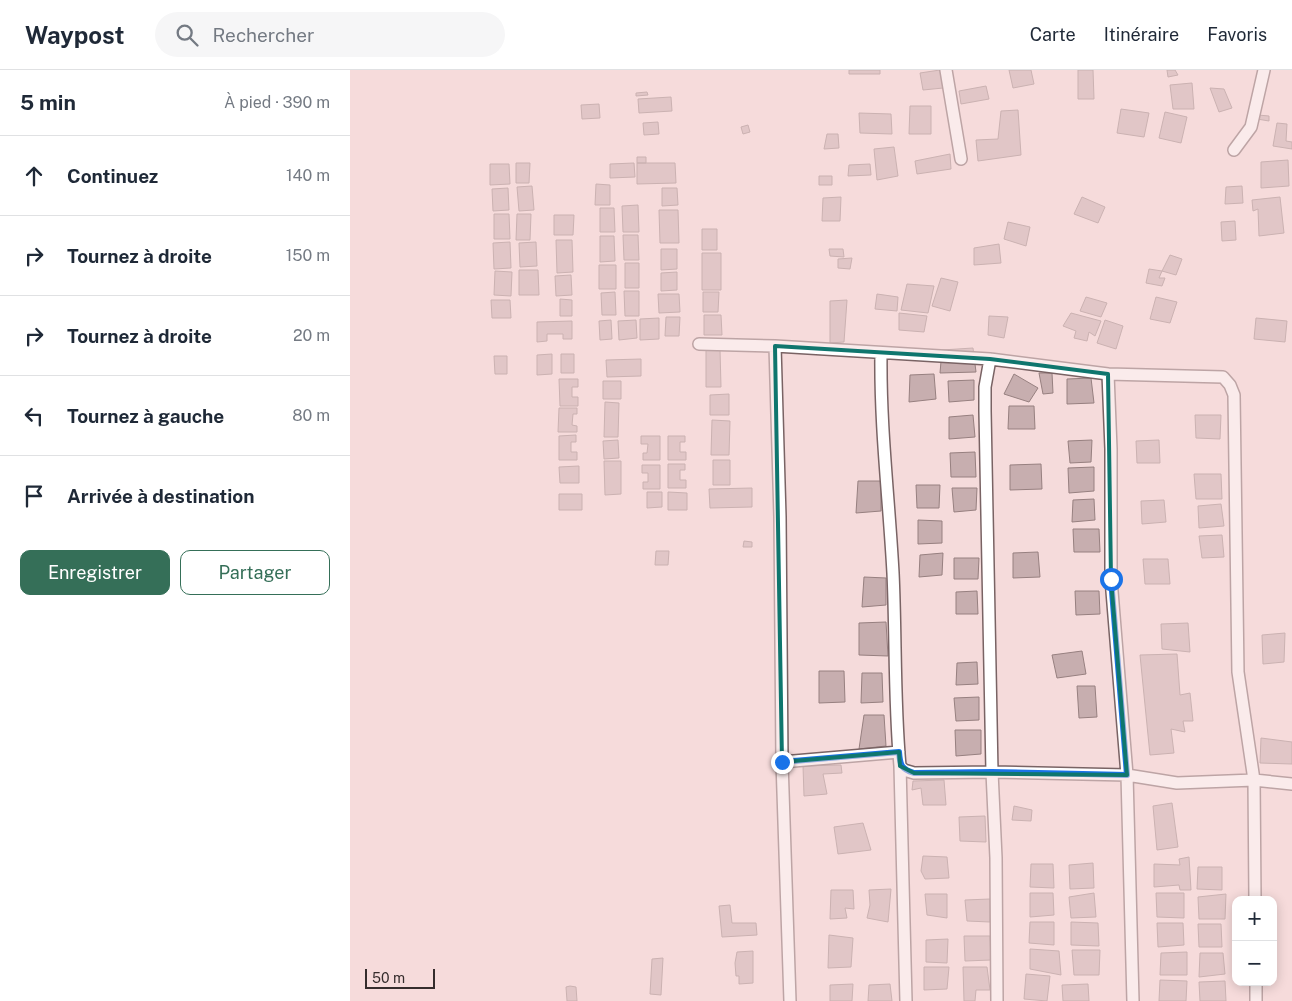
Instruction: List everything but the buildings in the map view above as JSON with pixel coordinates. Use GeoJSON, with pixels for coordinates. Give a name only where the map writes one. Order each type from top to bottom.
{"type":"FeatureCollection","features":[{"type":"Feature","properties":{"kind":"street"},"geometry":{"type":"LineString","coordinates":[[946,70],[961,159]]}},
{"type":"Feature","properties":{"kind":"street"},"geometry":{"type":"LineString","coordinates":[[1234,150],[1251,127],[1264,70]]}},
{"type":"Feature","properties":{"kind":"street"},"geometry":{"type":"LineString","coordinates":[[699,344],[775,346],[990,359],[1108,374],[1223,377],[1230,385],[1234,395],[1238,672],[1254,780],[1255,896]]}},
{"type":"Feature","properties":{"kind":"street"},"geometry":{"type":"LineString","coordinates":[[775,346],[780,517],[782,762],[790,1001]]}},
{"type":"Feature","properties":{"kind":"street"},"geometry":{"type":"LineString","coordinates":[[881,353],[882,426],[893,574],[906,1001]]}},
{"type":"Feature","properties":{"kind":"street"},"geometry":{"type":"LineString","coordinates":[[990,359],[985,387],[985,411],[992,772],[996,858],[997,1001]]}},
{"type":"Feature","properties":{"kind":"street"},"geometry":{"type":"LineString","coordinates":[[1108,374],[1112,449],[1111,579],[1127,775],[1133,1001]]}},
{"type":"Feature","properties":{"kind":"street"},"geometry":{"type":"LineString","coordinates":[[782,762],[899,752]]}},
{"type":"Feature","properties":{"kind":"street"},"geometry":{"type":"LineString","coordinates":[[900,766],[904,770],[914,773],[992,772],[1127,775],[1177,783],[1254,780],[1292,784]]}},
{"type":"Feature","properties":{"kind":"street"},"geometry":{"type":"LineString","coordinates":[[1256,986],[1256,1001]]}},
{"type":"Feature","properties":{"kind":"highlighted area"},"geometry":{"type":"Polygon","coordinates":[[[775,346],[990,359],[1108,374],[1111,579],[1127,775],[914,773],[900,766],[899,752],[782,762],[775,346]]]}},
{"type":"Feature","properties":{"kind":"route"},"geometry":{"type":"LineString","coordinates":[[782,762],[899,752],[900,766],[904,770],[914,773],[992,772],[1127,775],[1111,579]]}}]}
